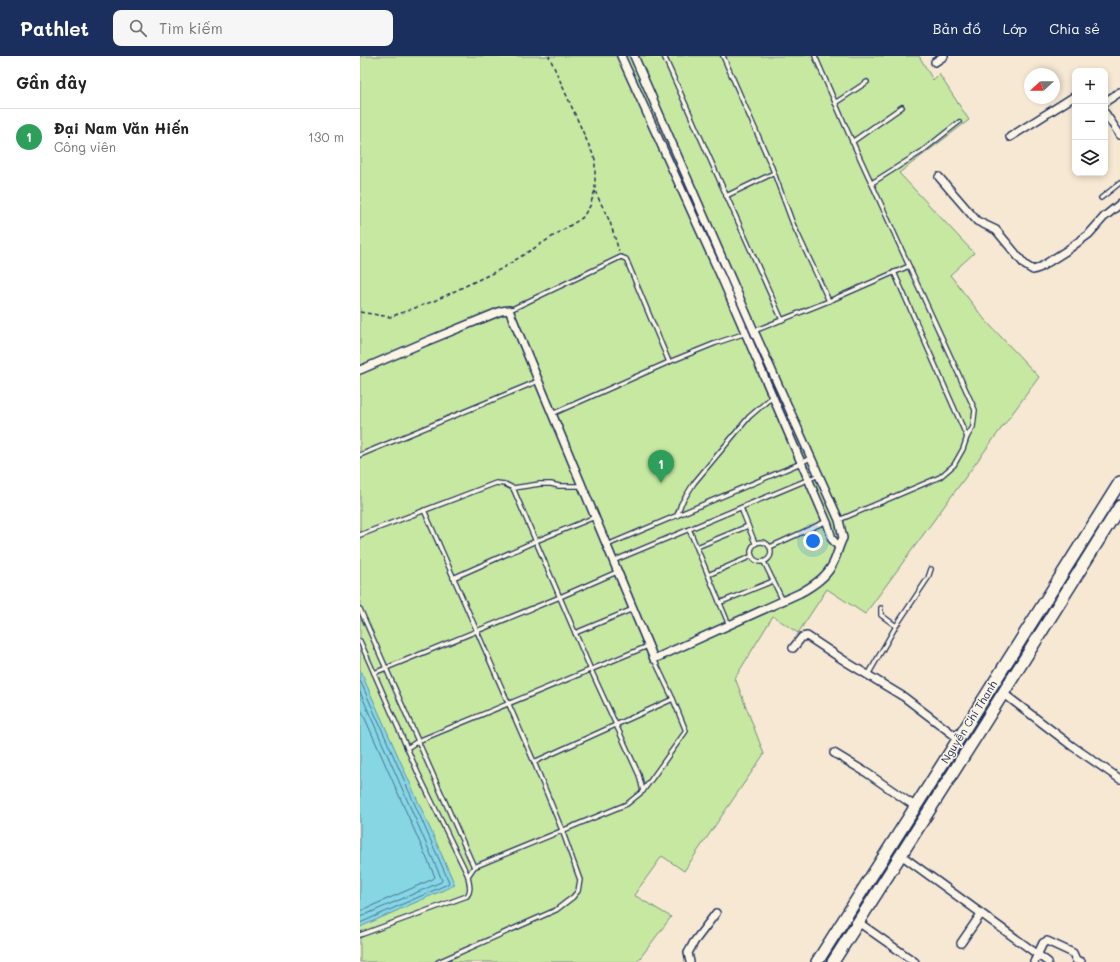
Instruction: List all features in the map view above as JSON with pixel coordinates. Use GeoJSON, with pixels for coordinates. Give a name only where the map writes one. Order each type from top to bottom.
{"type":"FeatureCollection","features":[{"type":"Feature","properties":{"kind":"main road","name":"Nguyễn Chí Thanh"},"geometry":{"type":"LineString","coordinates":[[817,962],[1120,482]]}},
{"type":"Feature","properties":{"kind":"main road","name":"Nguyễn Chí Thanh"},"geometry":{"type":"LineString","coordinates":[[833,962],[970,747],[1120,506]]}},
{"type":"Feature","properties":{"kind":"main road"},"geometry":{"type":"LineString","coordinates":[[959,739],[970,747]]}},
{"type":"Feature","properties":{"kind":"main road"},"geometry":{"type":"LineString","coordinates":[[847,914],[858,922]]}},
{"type":"Feature","properties":{"kind":"street"},"geometry":{"type":"LineString","coordinates":[[622,56],[745,333],[826,521],[832,539],[838,546]]}},
{"type":"Feature","properties":{"kind":"street"},"geometry":{"type":"LineString","coordinates":[[360,370],[501,311],[509,310],[654,659],[810,588],[831,568],[838,546],[843,538],[839,520],[754,331],[634,56]]}},
{"type":"Feature","properties":{"kind":"street"},"geometry":{"type":"LineString","coordinates":[[935,62],[944,56]]}},
{"type":"Feature","properties":{"kind":"street"},"geometry":{"type":"LineString","coordinates":[[1108,100],[1120,92]]}},
{"type":"Feature","properties":{"kind":"street"},"geometry":{"type":"LineString","coordinates":[[1010,137],[1072,98]]}},
{"type":"Feature","properties":{"kind":"street"},"geometry":{"type":"LineString","coordinates":[[1108,118],[1120,135]]}},
{"type":"Feature","properties":{"kind":"street"},"geometry":{"type":"LineString","coordinates":[[939,177],[977,221],[996,230],[1025,266],[1033,270],[1039,268],[1066,251],[1089,234],[1104,217],[1120,204]]}},
{"type":"Feature","properties":{"kind":"street"},"geometry":{"type":"LineString","coordinates":[[793,648],[802,637],[807,636],[904,697],[959,739]]}},
{"type":"Feature","properties":{"kind":"street"},"geometry":{"type":"LineString","coordinates":[[1003,693],[1072,746],[1108,769],[1120,779]]}},
{"type":"Feature","properties":{"kind":"street"},"geometry":{"type":"LineString","coordinates":[[834,753],[867,773],[916,807]]}},
{"type":"Feature","properties":{"kind":"street"},"geometry":{"type":"LineString","coordinates":[[901,855],[1048,962]]}},
{"type":"Feature","properties":{"kind":"street"},"geometry":{"type":"LineString","coordinates":[[690,962],[688,953],[694,942],[716,913]]}},
{"type":"Feature","properties":{"kind":"street"},"geometry":{"type":"LineString","coordinates":[[961,943],[981,914]]}},
{"type":"Feature","properties":{"kind":"street"},"geometry":{"type":"LineString","coordinates":[[858,922],[915,962]]}},
{"type":"Feature","properties":{"kind":"street"},"geometry":{"type":"LineString","coordinates":[[1034,962],[1043,943],[1047,941],[1073,953],[1076,960],[1081,962]]}},
{"type":"Feature","properties":{"kind":"lane"},"geometry":{"type":"LineString","coordinates":[[664,56],[782,320]]}},
{"type":"Feature","properties":{"kind":"lane"},"geometry":{"type":"LineString","coordinates":[[723,56],[774,173],[793,224],[829,301]]}},
{"type":"Feature","properties":{"kind":"lane"},"geometry":{"type":"LineString","coordinates":[[815,56],[852,142],[975,410],[973,427],[963,449],[954,465],[940,477],[839,520]]}},
{"type":"Feature","properties":{"kind":"lane"},"geometry":{"type":"LineString","coordinates":[[835,103],[867,82]]}},
{"type":"Feature","properties":{"kind":"lane"},"geometry":{"type":"LineString","coordinates":[[852,142],[902,107]]}},
{"type":"Feature","properties":{"kind":"lane"},"geometry":{"type":"LineString","coordinates":[[872,183],[921,152],[959,122]]}},
{"type":"Feature","properties":{"kind":"lane"},"geometry":{"type":"LineString","coordinates":[[726,196],[774,173]]}},
{"type":"Feature","properties":{"kind":"lane"},"geometry":{"type":"LineString","coordinates":[[1101,198],[1120,183]]}},
{"type":"Feature","properties":{"kind":"lane"},"geometry":{"type":"LineString","coordinates":[[509,310],[621,257],[626,259],[669,362]]}},
{"type":"Feature","properties":{"kind":"lane"},"geometry":{"type":"LineString","coordinates":[[551,414],[669,362],[716,343],[782,320],[909,266]]}},
{"type":"Feature","properties":{"kind":"lane"},"geometry":{"type":"LineString","coordinates":[[894,272],[967,438]]}},
{"type":"Feature","properties":{"kind":"lane"},"geometry":{"type":"LineString","coordinates":[[360,455],[538,381]]}},
{"type":"Feature","properties":{"kind":"lane"},"geometry":{"type":"LineString","coordinates":[[677,516],[681,504],[694,483],[749,417],[772,397]]}},
{"type":"Feature","properties":{"kind":"lane"},"geometry":{"type":"LineString","coordinates":[[606,546],[801,463],[811,457]]}},
{"type":"Feature","properties":{"kind":"lane"},"geometry":{"type":"LineString","coordinates":[[612,561],[819,475]]}},
{"type":"Feature","properties":{"kind":"lane"},"geometry":{"type":"LineString","coordinates":[[360,535],[496,483],[505,484],[513,488],[540,484],[582,486]]}},
{"type":"Feature","properties":{"kind":"lane"},"geometry":{"type":"LineString","coordinates":[[513,488],[591,670],[639,775],[643,791]]}},
{"type":"Feature","properties":{"kind":"lane"},"geometry":{"type":"LineString","coordinates":[[741,508],[755,543]]}},
{"type":"Feature","properties":{"kind":"lane"},"geometry":{"type":"LineString","coordinates":[[424,510],[534,762],[562,830],[580,880],[578,891],[573,897],[556,910],[438,962]]}},
{"type":"Feature","properties":{"kind":"lane"},"geometry":{"type":"LineString","coordinates":[[453,578],[536,541],[595,517]]}},
{"type":"Feature","properties":{"kind":"lane"},"geometry":{"type":"LineString","coordinates":[[770,547],[826,521]]}},
{"type":"Feature","properties":{"kind":"lane"},"geometry":{"type":"LineString","coordinates":[[697,547],[748,526]]}},
{"type":"Feature","properties":{"kind":"lane"},"geometry":{"type":"LineString","coordinates":[[689,529],[729,625]]}},
{"type":"Feature","properties":{"kind":"lane"},"geometry":{"type":"LineString","coordinates":[[765,542],[770,547],[772,551],[770,558],[764,562],[757,561],[752,556],[751,549],[755,543],[765,542]]}},
{"type":"Feature","properties":{"kind":"lane"},"geometry":{"type":"LineString","coordinates":[[708,575],[752,556]]}},
{"type":"Feature","properties":{"kind":"lane"},"geometry":{"type":"LineString","coordinates":[[764,562],[783,601]]}},
{"type":"Feature","properties":{"kind":"lane"},"geometry":{"type":"LineString","coordinates":[[868,675],[896,626],[928,578],[931,569]]}},
{"type":"Feature","properties":{"kind":"lane"},"geometry":{"type":"LineString","coordinates":[[374,673],[476,632],[617,572]]}},
{"type":"Feature","properties":{"kind":"lane"},"geometry":{"type":"LineString","coordinates":[[719,602],[773,581]]}},
{"type":"Feature","properties":{"kind":"lane"},"geometry":{"type":"LineString","coordinates":[[881,608],[881,615],[896,626]]}},
{"type":"Feature","properties":{"kind":"lane"},"geometry":{"type":"LineString","coordinates":[[360,609],[474,867]]}},
{"type":"Feature","properties":{"kind":"lane"},"geometry":{"type":"LineString","coordinates":[[575,633],[633,609]]}},
{"type":"Feature","properties":{"kind":"lane"},"geometry":{"type":"LineString","coordinates":[[360,641],[407,748],[468,876],[471,889],[467,896],[360,935]]}},
{"type":"Feature","properties":{"kind":"lane"},"geometry":{"type":"LineString","coordinates":[[407,748],[418,741],[648,646]]}},
{"type":"Feature","properties":{"kind":"lane"},"geometry":{"type":"LineString","coordinates":[[468,876],[474,867],[627,804],[643,791],[686,731],[654,659]]}},
{"type":"Feature","properties":{"kind":"lane"},"geometry":{"type":"LineString","coordinates":[[534,762],[673,699]]}},
{"type":"Feature","properties":{"kind":"path"},"geometry":{"type":"LineString","coordinates":[[360,312],[390,317],[434,301],[501,269],[582,218],[590,206],[595,190],[595,159],[549,56]]}},
{"type":"Feature","properties":{"kind":"path"},"geometry":{"type":"LineString","coordinates":[[595,190],[610,222],[621,257]]}},
{"type":"Feature","properties":{"kind":"green space"},"geometry":{"type":"Polygon","coordinates":[[[360,56],[919,56],[933,80],[939,74],[969,120],[899,173],[974,253],[950,275],[985,320],[1039,377],[865,614],[827,589],[798,633],[773,616],[735,678],[764,754],[684,871],[662,856],[634,895],[671,917],[637,962],[360,962],[360,56]]]}},
{"type":"Feature","properties":{"kind":"water"},"geometry":{"type":"Polygon","coordinates":[[[360,670],[455,885],[360,927],[360,670]]]}},
{"type":"Feature","properties":{"kind":"place","name":"Đại Nam Văn Hiến"},"geometry":{"type":"Point","coordinates":[661,483]}}]}
